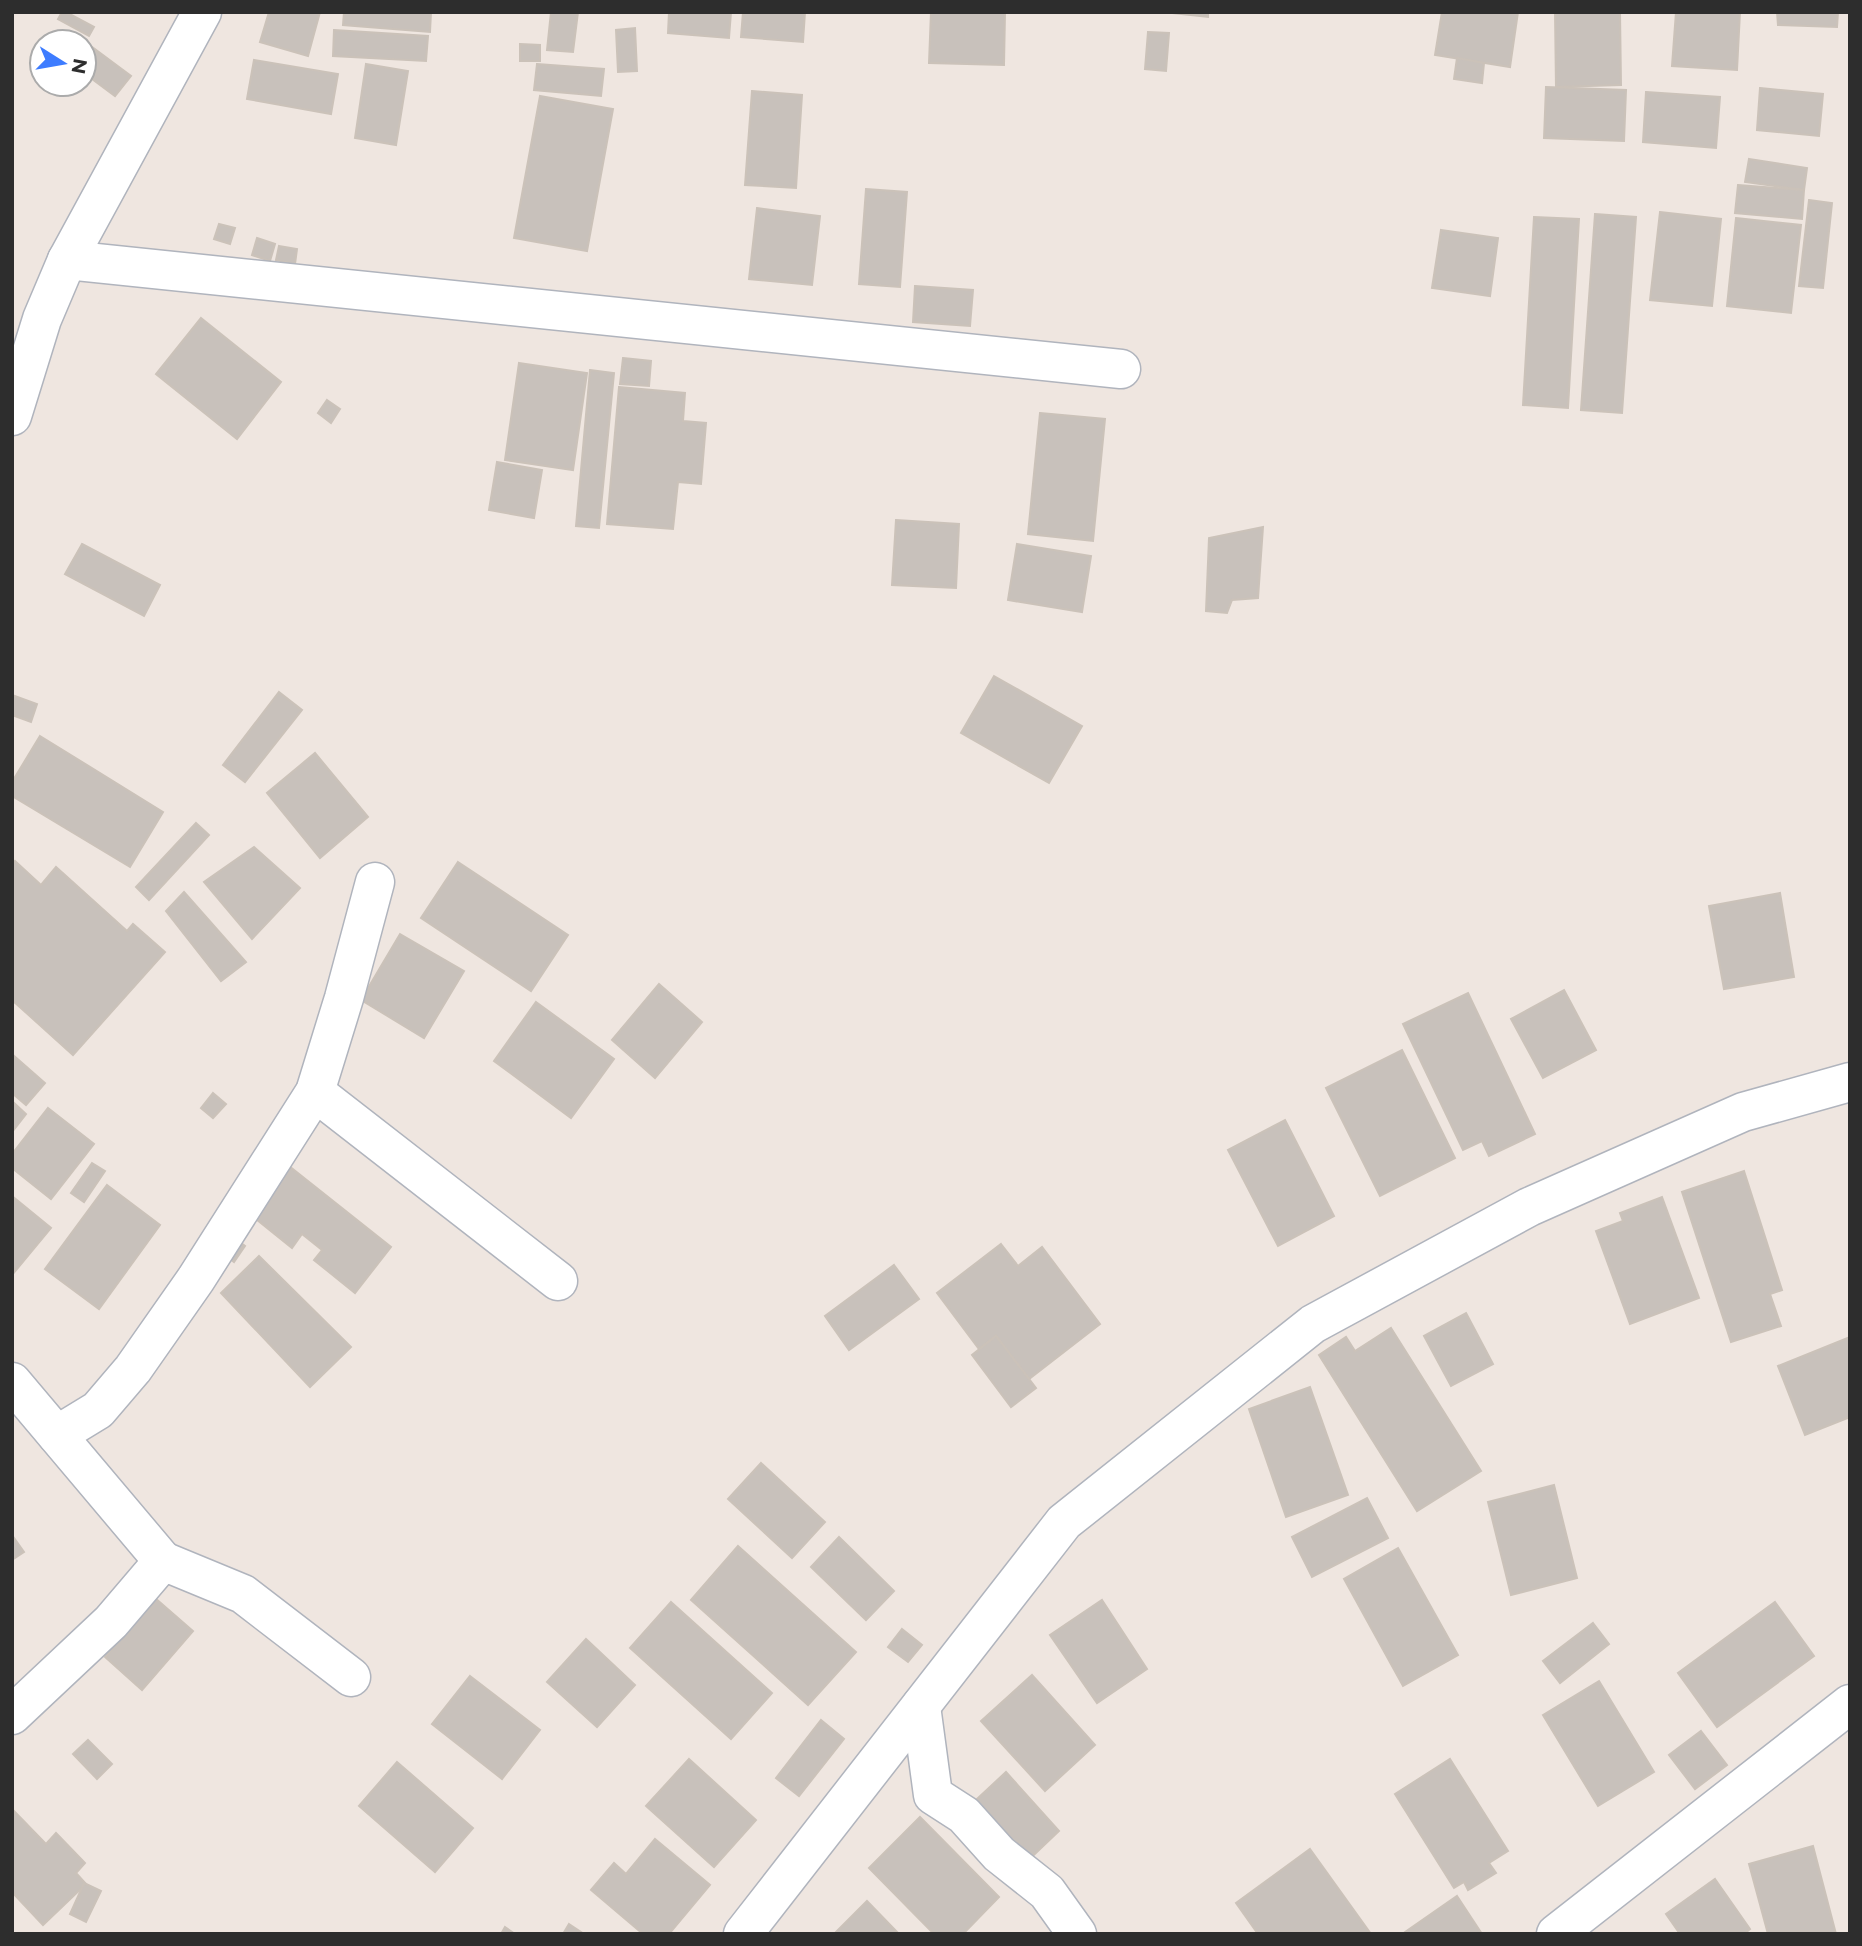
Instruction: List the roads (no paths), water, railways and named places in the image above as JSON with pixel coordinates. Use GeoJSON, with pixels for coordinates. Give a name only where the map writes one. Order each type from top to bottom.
{"type":"FeatureCollection","features":[{"type":"Feature","properties":{"kind":"street"},"geometry":{"type":"LineString","coordinates":[[12,416],[42,318],[67,260],[202,12]]}},
{"type":"Feature","properties":{"kind":"street"},"geometry":{"type":"LineString","coordinates":[[67,260],[1121,369]]}},
{"type":"Feature","properties":{"kind":"street"},"geometry":{"type":"LineString","coordinates":[[57,1435],[98,1410],[133,1369],[210,1257],[315,1093],[375,882]]}},
{"type":"Feature","properties":{"kind":"street"},"geometry":{"type":"LineString","coordinates":[[743,1934],[1064,1522],[1313,1324],[1529,1207],[1743,1112],[1848,1085]]}},
{"type":"Feature","properties":{"kind":"street"},"geometry":{"type":"LineString","coordinates":[[315,1093],[558,1280]]}},
{"type":"Feature","properties":{"kind":"street"},"geometry":{"type":"LineString","coordinates":[[12,1382],[163,1561],[243,1594],[351,1677]]}},
{"type":"Feature","properties":{"kind":"street"},"geometry":{"type":"LineString","coordinates":[[12,1714],[111,1622],[163,1561]]}},
{"type":"Feature","properties":{"kind":"street"},"geometry":{"type":"LineString","coordinates":[[1556,1934],[1850,1704]]}},
{"type":"Feature","properties":{"kind":"street"},"geometry":{"type":"LineString","coordinates":[[921,1706],[933,1795],[964,1815],[999,1854],[1047,1892],[1077,1934]]}}]}
